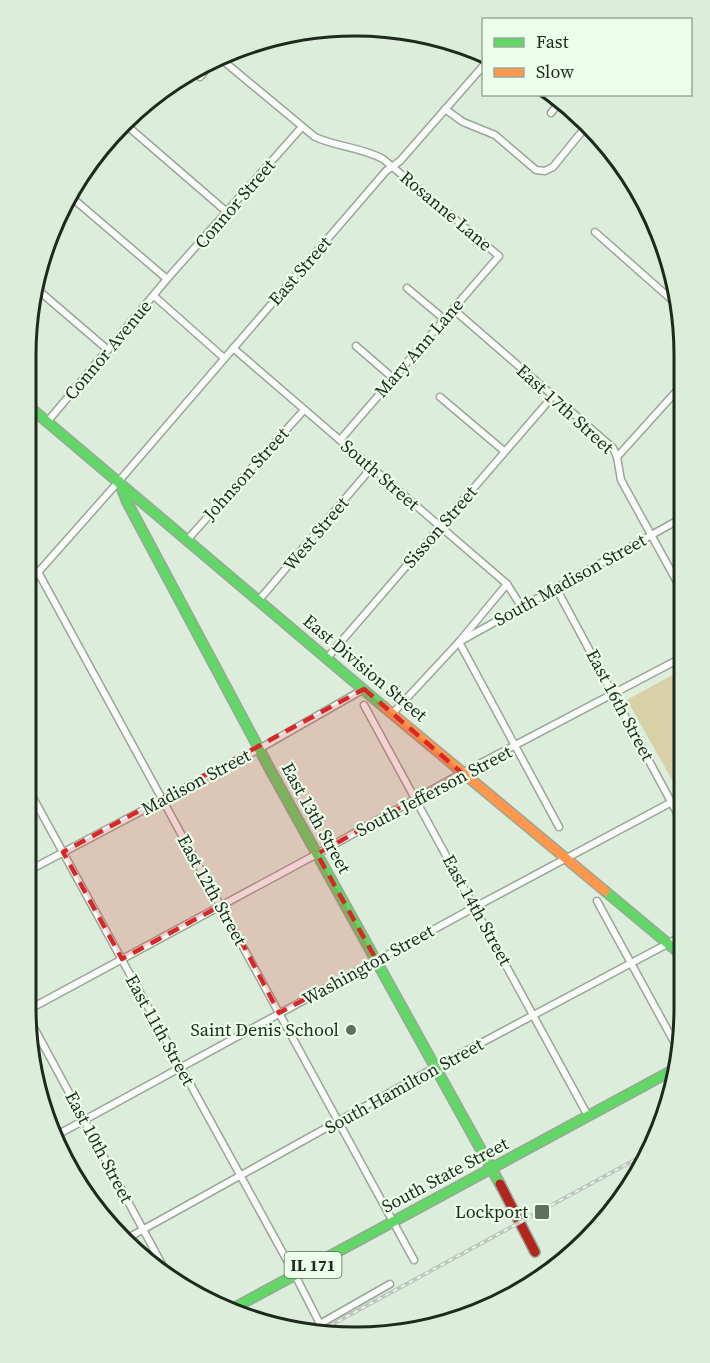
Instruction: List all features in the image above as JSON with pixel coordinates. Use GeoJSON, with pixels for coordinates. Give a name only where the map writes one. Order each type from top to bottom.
{"type":"FeatureCollection","features":[{"type":"Feature","properties":{"kind":"street","name":"Rosanne Lane"},"geometry":{"type":"LineString","coordinates":[[226,63],[301,128],[324,141],[369,152],[393,167],[499,256]]}},
{"type":"Feature","properties":{"kind":"street","name":"East Street"},"geometry":{"type":"LineString","coordinates":[[36,574],[386,171],[393,167],[482,66]]}},
{"type":"Feature","properties":{"kind":"street"},"geometry":{"type":"LineString","coordinates":[[551,112],[555,107]]}},
{"type":"Feature","properties":{"kind":"street"},"geometry":{"type":"LineString","coordinates":[[445,109],[463,122],[495,135],[536,170],[545,171],[553,167],[583,131]]}},
{"type":"Feature","properties":{"kind":"street"},"geometry":{"type":"LineString","coordinates":[[130,128],[228,213]]}},
{"type":"Feature","properties":{"kind":"street","name":"Connor Street"},"geometry":{"type":"LineString","coordinates":[[167,279],[228,213],[301,128]]}},
{"type":"Feature","properties":{"kind":"street"},"geometry":{"type":"LineString","coordinates":[[76,201],[167,279]]}},
{"type":"Feature","properties":{"kind":"street"},"geometry":{"type":"LineString","coordinates":[[595,232],[669,297]]}},
{"type":"Feature","properties":{"kind":"street","name":"Mary Ann Lane"},"geometry":{"type":"LineString","coordinates":[[340,440],[499,256]]}},
{"type":"Feature","properties":{"kind":"street","name":"Connor Avenue"},"geometry":{"type":"LineString","coordinates":[[48,421],[167,279]]}},
{"type":"Feature","properties":{"kind":"street"},"geometry":{"type":"LineString","coordinates":[[407,288],[444,319]]}},
{"type":"Feature","properties":{"kind":"street"},"geometry":{"type":"LineString","coordinates":[[42,293],[108,350]]}},
{"type":"Feature","properties":{"kind":"street"},"geometry":{"type":"LineString","coordinates":[[154,296],[224,358]]}},
{"type":"Feature","properties":{"kind":"street","name":"East 17th Street"},"geometry":{"type":"LineString","coordinates":[[453,309],[613,448],[621,480],[674,576]]}},
{"type":"Feature","properties":{"kind":"street"},"geometry":{"type":"LineString","coordinates":[[356,346],[393,378]]}},
{"type":"Feature","properties":{"kind":"street","name":"South Street"},"geometry":{"type":"LineString","coordinates":[[233,348],[507,584],[521,606]]}},
{"type":"Feature","properties":{"kind":"street"},"geometry":{"type":"LineString","coordinates":[[617,457],[674,394]]}},
{"type":"Feature","properties":{"kind":"street","name":"Sisson Street"},"geometry":{"type":"LineString","coordinates":[[327,658],[553,396]]}},
{"type":"Feature","properties":{"kind":"street"},"geometry":{"type":"LineString","coordinates":[[440,397],[504,452]]}},
{"type":"Feature","properties":{"kind":"street","name":"Johnson Street"},"geometry":{"type":"LineString","coordinates":[[188,539],[304,410]]}},
{"type":"Feature","properties":{"kind":"street","name":"East Division Street"},"geometry":{"type":"LineString","coordinates":[[36,412],[565,860],[674,949]]}},
{"type":"Feature","properties":{"kind":"street","name":"West Street"},"geometry":{"type":"LineString","coordinates":[[259,600],[372,468]]}},
{"type":"Feature","properties":{"kind":"street","name":"East 13th Street"},"geometry":{"type":"LineString","coordinates":[[119,481],[127,502],[259,749],[492,1168],[535,1252]]}},
{"type":"Feature","properties":{"kind":"street","name":"South Madison Street"},"geometry":{"type":"LineString","coordinates":[[459,642],[674,523]]}},
{"type":"Feature","properties":{"kind":"street","name":"East 12th Street"},"geometry":{"type":"LineString","coordinates":[[38,572],[414,1260]]}},
{"type":"Feature","properties":{"kind":"street"},"geometry":{"type":"LineString","coordinates":[[393,713],[459,642],[507,584]]}},
{"type":"Feature","properties":{"kind":"street","name":"East 16th Street"},"geometry":{"type":"LineString","coordinates":[[555,588],[674,808]]}},
{"type":"Feature","properties":{"kind":"street"},"geometry":{"type":"LineString","coordinates":[[459,642],[559,827]]}},
{"type":"Feature","properties":{"kind":"street","name":"South Jefferson Street"},"geometry":{"type":"LineString","coordinates":[[36,1006],[462,773],[674,662]]}},
{"type":"Feature","properties":{"kind":"street","name":"Madison Street"},"geometry":{"type":"LineString","coordinates":[[36,867],[259,749],[364,689]]}},
{"type":"Feature","properties":{"kind":"street","name":"East 14th Street"},"geometry":{"type":"LineString","coordinates":[[364,705],[588,1116]]}},
{"type":"Feature","properties":{"kind":"street","name":"Washington Street"},"geometry":{"type":"LineString","coordinates":[[61,1132],[674,800]]}},
{"type":"Feature","properties":{"kind":"street","name":"East 11th Street"},"geometry":{"type":"LineString","coordinates":[[36,803],[320,1324]]}},
{"type":"Feature","properties":{"kind":"street"},"geometry":{"type":"LineString","coordinates":[[597,901],[672,1038]]}},
{"type":"Feature","properties":{"kind":"street","name":"South Hamilton Street"},"geometry":{"type":"LineString","coordinates":[[131,1236],[436,1068],[674,941]]}},
{"type":"Feature","properties":{"kind":"street","name":"East 10th Street"},"geometry":{"type":"LineString","coordinates":[[37,1033],[159,1260]]}},
{"type":"Feature","properties":{"kind":"street","name":"South State Street"},"geometry":{"type":"LineString","coordinates":[[239,1305],[667,1073]]}},
{"type":"Feature","properties":{"kind":"street"},"geometry":{"type":"LineString","coordinates":[[320,1324],[390,1284]]}},
{"type":"Feature","properties":{"kind":"highlighted area"},"geometry":{"type":"Polygon","coordinates":[[[364,689],[462,773],[317,854],[377,961],[279,1013],[222,905],[122,959],[63,852],[364,689]]]}},
{"type":"Feature","properties":{"kind":"shaded area"},"geometry":{"type":"Polygon","coordinates":[[[674,674],[674,783],[627,700],[674,674]]]}},
{"type":"Feature","properties":{"kind":"railway"},"geometry":{"type":"LineString","coordinates":[[330,1326],[636,1159]]}},
{"type":"Feature","properties":{"kind":"traffic: fast"},"geometry":{"type":"LineString","coordinates":[[36,412],[384,707]]}},
{"type":"Feature","properties":{"kind":"traffic: fast"},"geometry":{"type":"LineString","coordinates":[[119,481],[127,502],[272,773],[500,1184]]}},
{"type":"Feature","properties":{"kind":"traffic: fast"},"geometry":{"type":"LineString","coordinates":[[605,891],[674,949]]}},
{"type":"Feature","properties":{"kind":"traffic: fast"},"geometry":{"type":"LineString","coordinates":[[239,1305],[667,1073]]}},
{"type":"Feature","properties":{"kind":"traffic: slow"},"geometry":{"type":"LineString","coordinates":[[384,707],[605,891]]}},
{"type":"Feature","properties":{"kind":"traffic: jam"},"geometry":{"type":"LineString","coordinates":[[500,1184],[535,1252]]}},
{"type":"Feature","properties":{"kind":"place","name":"Saint Denis School"},"geometry":{"type":"Point","coordinates":[351,1030]}},
{"type":"Feature","properties":{"kind":"place","name":"Lockport"},"geometry":{"type":"Point","coordinates":[542,1212]}}]}
